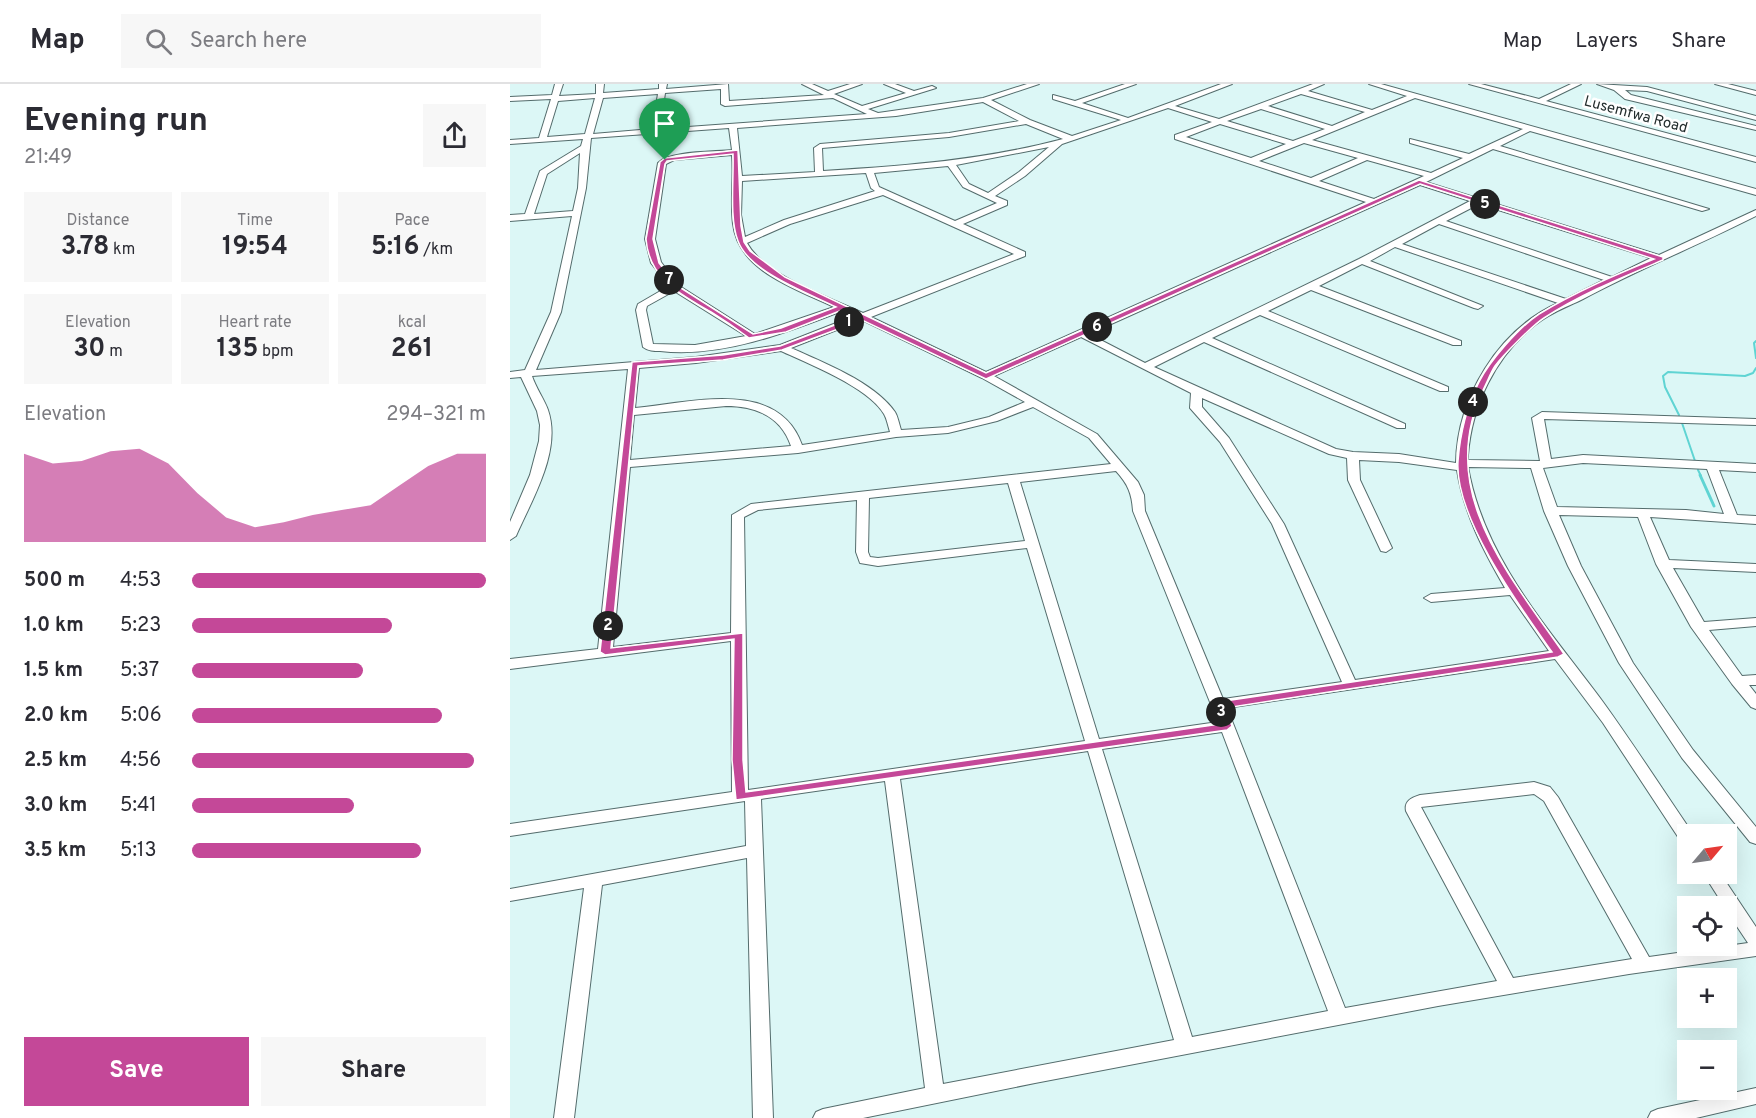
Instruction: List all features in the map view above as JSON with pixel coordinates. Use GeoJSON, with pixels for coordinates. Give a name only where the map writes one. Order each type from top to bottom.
{"type":"FeatureCollection","features":[{"type":"Feature","properties":{"kind":"street"},"geometry":{"type":"LineString","coordinates":[[542,140],[559,84]]}},
{"type":"Feature","properties":{"kind":"street"},"geometry":{"type":"LineString","coordinates":[[510,536],[536,480],[545,436],[544,413],[529,371],[556,312],[582,188],[585,147],[599,97],[600,84]]}},
{"type":"Feature","properties":{"kind":"street"},"geometry":{"type":"LineString","coordinates":[[806,84],[877,116]]}},
{"type":"Feature","properties":{"kind":"street"},"geometry":{"type":"LineString","coordinates":[[510,99],[599,97],[662,88],[725,85],[725,104],[832,94],[858,84]]}},
{"type":"Feature","properties":{"kind":"street"},"geometry":{"type":"LineString","coordinates":[[888,84],[913,93]]}},
{"type":"Feature","properties":{"kind":"street"},"geometry":{"type":"LineString","coordinates":[[1005,84],[1020,89]]}},
{"type":"Feature","properties":{"kind":"street"},"geometry":{"type":"LineString","coordinates":[[510,142],[877,116],[940,109],[984,100],[1035,84]]}},
{"type":"Feature","properties":{"kind":"street"},"geometry":{"type":"LineString","coordinates":[[1075,103],[1132,84]]}},
{"type":"Feature","properties":{"kind":"street"},"geometry":{"type":"LineString","coordinates":[[738,179],[951,162],[1013,153],[1072,139],[1228,84]]}},
{"type":"Feature","properties":{"kind":"street"},"geometry":{"type":"LineString","coordinates":[[1320,84],[1178,137],[1374,202]]}},
{"type":"Feature","properties":{"kind":"street"},"geometry":{"type":"LineString","coordinates":[[1373,84],[1756,192]]}},
{"type":"Feature","properties":{"kind":"street","name":"Lusemfwa Road"},"geometry":{"type":"LineString","coordinates":[[1473,84],[1756,160]]}},
{"type":"Feature","properties":{"kind":"street"},"geometry":{"type":"LineString","coordinates":[[1539,102],[1577,84]]}},
{"type":"Feature","properties":{"kind":"street"},"geometry":{"type":"LineString","coordinates":[[1601,84],[1617,88],[1647,90],[1756,118]]}},
{"type":"Feature","properties":{"kind":"street"},"geometry":{"type":"LineString","coordinates":[[1719,84],[1756,93]]}},
{"type":"Feature","properties":{"kind":"street"},"geometry":{"type":"LineString","coordinates":[[656,132],[662,88]]}},
{"type":"Feature","properties":{"kind":"street"},"geometry":{"type":"LineString","coordinates":[[863,108],[933,88]]}},
{"type":"Feature","properties":{"kind":"street"},"geometry":{"type":"LineString","coordinates":[[1617,88],[1628,97],[1756,128]]}},
{"type":"Feature","properties":{"kind":"street"},"geometry":{"type":"LineString","coordinates":[[1300,92],[1372,112]]}},
{"type":"Feature","properties":{"kind":"street"},"geometry":{"type":"LineString","coordinates":[[1249,162],[1413,96]]}},
{"type":"Feature","properties":{"kind":"street"},"geometry":{"type":"LineString","coordinates":[[1056,97],[1128,120]]}},
{"type":"Feature","properties":{"kind":"street"},"geometry":{"type":"LineString","coordinates":[[984,100],[1027,122],[1072,139]]}},
{"type":"Feature","properties":{"kind":"street"},"geometry":{"type":"LineString","coordinates":[[1168,106],[1294,144]]}},
{"type":"Feature","properties":{"kind":"street"},"geometry":{"type":"LineString","coordinates":[[1260,106],[1331,128]]}},
{"type":"Feature","properties":{"kind":"street"},"geometry":{"type":"LineString","coordinates":[[819,173],[818,148],[825,145],[949,135],[1027,122]]}},
{"type":"Feature","properties":{"kind":"street"},"geometry":{"type":"LineString","coordinates":[[733,126],[738,179],[738,226],[741,242],[747,252],[763,266],[1035,402],[1093,436],[1120,467],[1138,495],[1139,511],[1227,726],[1339,1017]]}},
{"type":"Feature","properties":{"kind":"street"},"geometry":{"type":"LineString","coordinates":[[986,376],[1419,182],[1530,128]]}},
{"type":"Feature","properties":{"kind":"street"},"geometry":{"type":"LineString","coordinates":[[1304,140],[1432,176]]}},
{"type":"Feature","properties":{"kind":"street"},"geometry":{"type":"LineString","coordinates":[[1413,141],[1470,157]]}},
{"type":"Feature","properties":{"kind":"street"},"geometry":{"type":"LineString","coordinates":[[988,197],[1022,174],[1059,142]]}},
{"type":"Feature","properties":{"kind":"street"},"geometry":{"type":"LineString","coordinates":[[1492,146],[1705,209]]}},
{"type":"Feature","properties":{"kind":"street"},"geometry":{"type":"LineString","coordinates":[[528,217],[543,173],[585,147]]}},
{"type":"Feature","properties":{"kind":"street"},"geometry":{"type":"LineString","coordinates":[[736,152],[674,158],[662,163],[651,231],[651,248],[656,263],[674,287],[752,336]]}},
{"type":"Feature","properties":{"kind":"street"},"geometry":{"type":"LineString","coordinates":[[1310,182],[1366,158]]}},
{"type":"Feature","properties":{"kind":"street"},"geometry":{"type":"LineString","coordinates":[[951,162],[959,180],[988,197],[1004,202],[991,210],[957,223]]}},
{"type":"Feature","properties":{"kind":"street"},"geometry":{"type":"LineString","coordinates":[[510,375],[529,371],[714,358],[782,348],[1022,254],[957,223],[882,192],[873,187],[868,169]]}},
{"type":"Feature","properties":{"kind":"street"},"geometry":{"type":"LineString","coordinates":[[1419,182],[1660,258]]}},
{"type":"Feature","properties":{"kind":"street"},"geometry":{"type":"LineString","coordinates":[[741,242],[787,222],[882,192]]}},
{"type":"Feature","properties":{"kind":"street"},"geometry":{"type":"LineString","coordinates":[[1145,367],[1362,261],[1477,201]]}},
{"type":"Feature","properties":{"kind":"street"},"geometry":{"type":"LineString","coordinates":[[510,218],[577,213]]}},
{"type":"Feature","properties":{"kind":"street"},"geometry":{"type":"LineString","coordinates":[[1679,824],[1611,724],[1513,591],[1488,547],[1474,514],[1462,465],[1473,403],[1492,365],[1539,317],[1612,280],[1756,213]]}},
{"type":"Feature","properties":{"kind":"street"},"geometry":{"type":"LineString","coordinates":[[1439,221],[1612,280]]}},
{"type":"Feature","properties":{"kind":"street"},"geometry":{"type":"LineString","coordinates":[[1394,244],[1567,303]]}},
{"type":"Feature","properties":{"kind":"street"},"geometry":{"type":"LineString","coordinates":[[1362,261],[1478,306]]}},
{"type":"Feature","properties":{"kind":"street"},"geometry":{"type":"LineString","coordinates":[[1311,286],[1457,343]]}},
{"type":"Feature","properties":{"kind":"street"},"geometry":{"type":"LineString","coordinates":[[674,287],[642,304],[641,310],[648,347],[704,346],[783,330],[842,307]]}},
{"type":"Feature","properties":{"kind":"street"},"geometry":{"type":"LineString","coordinates":[[1259,312],[1444,389]]}},
{"type":"Feature","properties":{"kind":"street"},"geometry":{"type":"LineString","coordinates":[[1082,334],[1197,392],[1318,446],[1353,456],[1462,465],[1541,464],[1583,459],[1756,468]]}},
{"type":"Feature","properties":{"kind":"street"},"geometry":{"type":"LineString","coordinates":[[1206,339],[1401,426]]}},
{"type":"Feature","properties":{"kind":"street"},"geometry":{"type":"LineString","coordinates":[[782,348],[837,373],[880,401],[891,415],[896,434]]}},
{"type":"Feature","properties":{"kind":"street"},"geometry":{"type":"LineString","coordinates":[[605,652],[631,412],[634,364]]}},
{"type":"Feature","properties":{"kind":"street"},"geometry":{"type":"LineString","coordinates":[[510,366],[529,371]]}},
{"type":"Feature","properties":{"kind":"street"},"geometry":{"type":"LineString","coordinates":[[1197,392],[1194,402],[1196,408],[1225,440],[1278,524],[1350,684]]}},
{"type":"Feature","properties":{"kind":"street"},"geometry":{"type":"LineString","coordinates":[[625,464],[798,449],[896,434],[948,430],[972,425],[1035,402]]}},
{"type":"Feature","properties":{"kind":"street"},"geometry":{"type":"LineString","coordinates":[[631,412],[730,403],[749,404],[789,427],[798,449]]}},
{"type":"Feature","properties":{"kind":"street"},"geometry":{"type":"LineString","coordinates":[[1756,423],[1542,415],[1538,418],[1541,464],[1550,511],[1597,615],[1656,709],[1696,766],[1756,838]]}},
{"type":"Feature","properties":{"kind":"street"},"geometry":{"type":"LineString","coordinates":[[1353,456],[1357,487],[1386,548]]}},
{"type":"Feature","properties":{"kind":"street"},"geometry":{"type":"LineString","coordinates":[[1712,466],[1732,518]]}},
{"type":"Feature","properties":{"kind":"street"},"geometry":{"type":"LineString","coordinates":[[763,1118],[756,850],[738,760],[738,515],[755,507],[1120,467]]}},
{"type":"Feature","properties":{"kind":"street"},"geometry":{"type":"LineString","coordinates":[[1013,480],[1185,1046]]}},
{"type":"Feature","properties":{"kind":"street"},"geometry":{"type":"LineString","coordinates":[[863,496],[862,552],[865,560],[878,562],[1031,544]]}},
{"type":"Feature","properties":{"kind":"street"},"geometry":{"type":"LineString","coordinates":[[1550,511],[1756,520]]}},
{"type":"Feature","properties":{"kind":"street"},"geometry":{"type":"LineString","coordinates":[[1643,514],[1663,564],[1698,627],[1756,704]]}},
{"type":"Feature","properties":{"kind":"street"},"geometry":{"type":"LineString","coordinates":[[1663,564],[1756,568]]}},
{"type":"Feature","properties":{"kind":"street"},"geometry":{"type":"LineString","coordinates":[[1431,598],[1513,591]]}},
{"type":"Feature","properties":{"kind":"street"},"geometry":{"type":"LineString","coordinates":[[1698,627],[1756,622]]}},
{"type":"Feature","properties":{"kind":"street"},"geometry":{"type":"LineString","coordinates":[[510,664],[739,636]]}},
{"type":"Feature","properties":{"kind":"street"},"geometry":{"type":"LineString","coordinates":[[1218,705],[1558,654]]}},
{"type":"Feature","properties":{"kind":"street"},"geometry":{"type":"LineString","coordinates":[[1737,681],[1756,680]]}},
{"type":"Feature","properties":{"kind":"street"},"geometry":{"type":"LineString","coordinates":[[510,830],[1227,726]]}},
{"type":"Feature","properties":{"kind":"street"},"geometry":{"type":"LineString","coordinates":[[892,774],[935,1093]]}},
{"type":"Feature","properties":{"kind":"street"},"geometry":{"type":"LineString","coordinates":[[1509,987],[1414,811],[1413,805],[1420,801],[1534,788],[1544,790],[1643,963]]}},
{"type":"Feature","properties":{"kind":"street"},"geometry":{"type":"LineString","coordinates":[[510,895],[756,850]]}},
{"type":"Feature","properties":{"kind":"street"},"geometry":{"type":"LineString","coordinates":[[564,1118],[594,879]]}},
{"type":"Feature","properties":{"kind":"street"},"geometry":{"type":"LineString","coordinates":[[1718,884],[1756,941]]}},
{"type":"Feature","properties":{"kind":"street"},"geometry":{"type":"LineString","coordinates":[[823,1118],[935,1093],[1339,1017],[1643,963],[1756,949]]}},
{"type":"Feature","properties":{"kind":"street"},"geometry":{"type":"LineString","coordinates":[[1658,1118],[1756,1096]]}},
{"type":"Feature","properties":{"kind":"waterway"},"geometry":{"type":"LineString","coordinates":[[1756,341],[1754,343],[1756,358]]}},
{"type":"Feature","properties":{"kind":"waterway"},"geometry":{"type":"LineString","coordinates":[[1679,415],[1665,387],[1663,376],[1668,372],[1745,376],[1753,373],[1756,368]]}},
{"type":"Feature","properties":{"kind":"waterway"},"geometry":{"type":"LineString","coordinates":[[1682,423],[1695,461]]}},
{"type":"Feature","properties":{"kind":"waterway"},"geometry":{"type":"LineString","coordinates":[[1698,470],[1701,476]]}},
{"type":"Feature","properties":{"kind":"waterway"},"geometry":{"type":"LineString","coordinates":[[1700,475],[1714,506]]}},
{"type":"Feature","properties":{"kind":"route"},"geometry":{"type":"LineString","coordinates":[[665,160],[662,163],[657,187],[650,239],[651,248],[656,263],[674,287],[695,302],[713,310],[752,336],[783,330],[842,307],[863,317],[986,376],[1419,182],[1660,258],[1539,317],[1505,349],[1492,365],[1473,403],[1465,437],[1462,466],[1474,514],[1488,547],[1513,591],[1558,654],[1218,705],[1227,726],[740,797],[739,636],[605,652],[631,412],[634,364],[696,360],[782,348],[863,317],[782,278],[747,252],[741,242],[738,226],[736,152],[665,160]]}}]}
